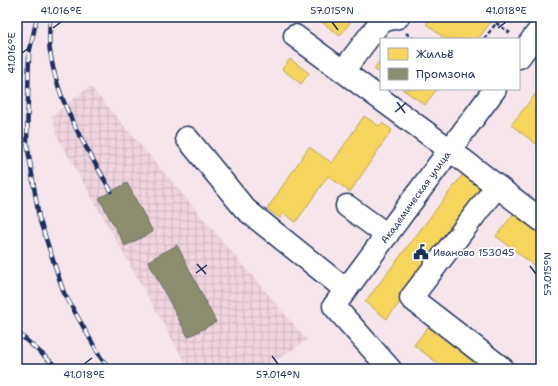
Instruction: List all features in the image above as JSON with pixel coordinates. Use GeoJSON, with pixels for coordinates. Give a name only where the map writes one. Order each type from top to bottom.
{"type":"FeatureCollection","features":[{"type":"Feature","properties":{"kind":"street"},"geometry":{"type":"LineString","coordinates":[[343,71],[381,21],[398,17]]}},
{"type":"Feature","properties":{"kind":"street"},"geometry":{"type":"LineString","coordinates":[[520,56],[541,28]]}},
{"type":"Feature","properties":{"kind":"street"},"geometry":{"type":"LineString","coordinates":[[295,36],[539,216]]}},
{"type":"Feature","properties":{"kind":"street","name":"Академическая улица"},"geometry":{"type":"LineString","coordinates":[[340,298],[494,90]]}},
{"type":"Feature","properties":{"kind":"street"},"geometry":{"type":"LineString","coordinates":[[187,138],[245,209],[340,298],[390,369]]}},
{"type":"Feature","properties":{"kind":"street"},"geometry":{"type":"LineString","coordinates":[[497,186],[411,298],[503,369]]}},
{"type":"Feature","properties":{"kind":"street"},"geometry":{"type":"LineString","coordinates":[[347,206],[387,235]]}},
{"type":"Feature","properties":{"kind":"path"},"geometry":{"type":"LineString","coordinates":[[485,38],[501,17]]}},
{"type":"Feature","properties":{"kind":"path"},"geometry":{"type":"LineString","coordinates":[[496,23],[510,33]]}},
{"type":"Feature","properties":{"kind":"shaded area"},"geometry":{"type":"Polygon","coordinates":[[[90,86],[307,340],[263,369],[189,369],[57,136],[52,116],[90,86]]]}},
{"type":"Feature","properties":{"kind":"building: Жильё"},"geometry":{"type":"Polygon","coordinates":[[[315,17],[354,17],[340,36],[315,17]]]}},
{"type":"Feature","properties":{"kind":"building: Жильё"},"geometry":{"type":"Polygon","coordinates":[[[432,17],[495,17],[479,38],[444,38],[426,24],[432,17]]]}},
{"type":"Feature","properties":{"kind":"building: Жильё"},"geometry":{"type":"Polygon","coordinates":[[[290,59],[309,73],[301,84],[282,69],[290,59]]]}},
{"type":"Feature","properties":{"kind":"building: Жильё"},"geometry":{"type":"Polygon","coordinates":[[[380,60],[380,73],[374,69],[380,60]]]}},
{"type":"Feature","properties":{"kind":"building: Жильё"},"geometry":{"type":"Polygon","coordinates":[[[541,87],[541,138],[536,144],[511,125],[541,87]]]}},
{"type":"Feature","properties":{"kind":"building: Жильё"},"geometry":{"type":"Polygon","coordinates":[[[403,90],[436,90],[425,105],[403,90]]]}},
{"type":"Feature","properties":{"kind":"building: Жильё"},"geometry":{"type":"Polygon","coordinates":[[[364,116],[379,126],[382,123],[392,130],[350,192],[328,176],[296,222],[283,213],[280,218],[267,209],[309,147],[332,163],[364,116]]]}},
{"type":"Feature","properties":{"kind":"building: Жильё"},"geometry":{"type":"Polygon","coordinates":[[[464,173],[487,191],[387,319],[365,302],[464,173]]]}},
{"type":"Feature","properties":{"kind":"building: Жильё"},"geometry":{"type":"Polygon","coordinates":[[[515,212],[541,232],[541,271],[496,236],[515,212]]]}},
{"type":"Feature","properties":{"kind":"building: Жильё"},"geometry":{"type":"Polygon","coordinates":[[[432,322],[493,369],[445,369],[414,345],[432,322]]]}},
{"type":"Feature","properties":{"kind":"building: Промзона"},"geometry":{"type":"Polygon","coordinates":[[[127,183],[153,232],[125,246],[99,198],[127,183]]]}},
{"type":"Feature","properties":{"kind":"building: Промзона"},"geometry":{"type":"Polygon","coordinates":[[[177,245],[216,322],[188,337],[148,261],[177,245]]]}},
{"type":"Feature","properties":{"kind":"railway"},"geometry":{"type":"LineString","coordinates":[[37,17],[29,54],[27,143],[39,218],[64,293],[101,358],[110,369]]}},
{"type":"Feature","properties":{"kind":"railway"},"geometry":{"type":"LineString","coordinates":[[50,17],[49,47],[59,89],[74,124],[111,191]]}},
{"type":"Feature","properties":{"kind":"railway"},"geometry":{"type":"LineString","coordinates":[[17,332],[59,369]]}},
{"type":"Feature","properties":{"kind":"place","name":"Иваново 153045"},"geometry":{"type":"Point","coordinates":[421,252]}}]}
